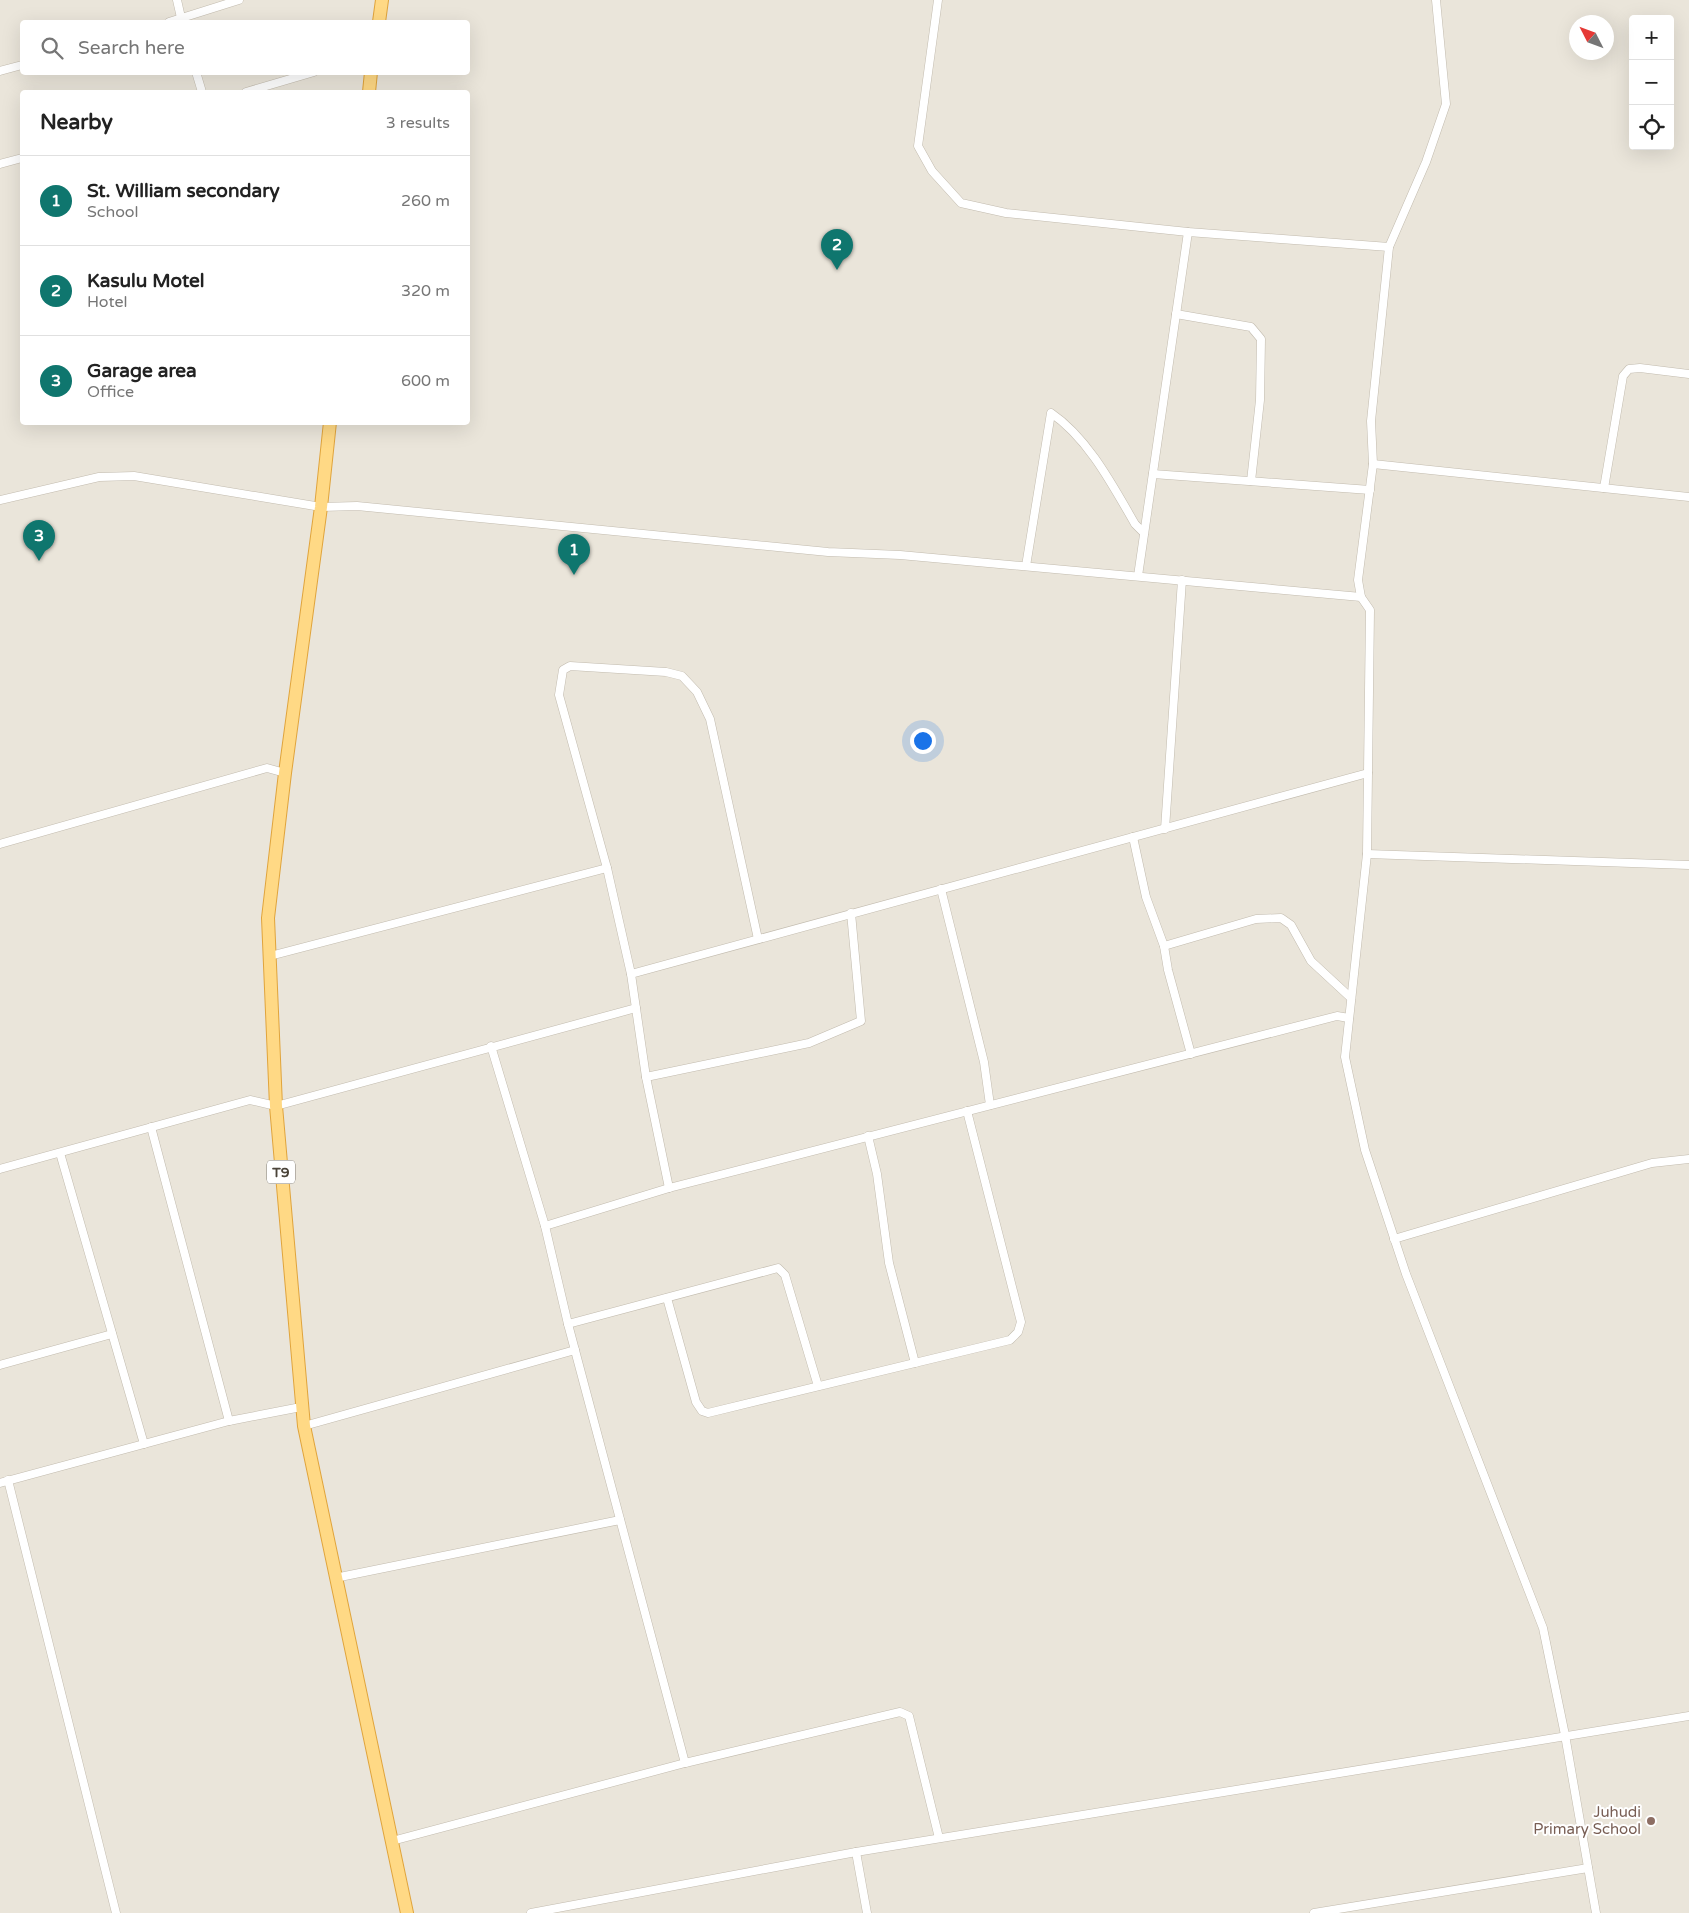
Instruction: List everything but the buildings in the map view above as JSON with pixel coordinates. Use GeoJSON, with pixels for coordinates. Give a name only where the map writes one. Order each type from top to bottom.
{"type":"FeatureCollection","features":[{"type":"Feature","properties":{"kind":"highway"},"geometry":{"type":"LineString","coordinates":[[379,20],[382,0]]}},
{"type":"Feature","properties":{"kind":"highway"},"geometry":{"type":"LineString","coordinates":[[369,90],[371,75]]}},
{"type":"Feature","properties":{"kind":"highway","name":"T9"},"geometry":{"type":"LineString","coordinates":[[330,425],[321,507],[284,773],[268,918],[276,1106],[304,1426],[407,1913]]}},
{"type":"Feature","properties":{"kind":"street"},"geometry":{"type":"LineString","coordinates":[[177,0],[182,20]]}},
{"type":"Feature","properties":{"kind":"street"},"geometry":{"type":"LineString","coordinates":[[185,20],[239,0]]}},
{"type":"Feature","properties":{"kind":"street"},"geometry":{"type":"LineString","coordinates":[[938,0],[918,146],[932,171],[961,203],[1006,213],[1188,232],[1389,247]]}},
{"type":"Feature","properties":{"kind":"street"},"geometry":{"type":"LineString","coordinates":[[1436,0],[1446,104],[1426,162],[1389,247],[1371,421],[1373,464],[1358,580],[1361,596],[1370,610],[1367,854],[1345,1057],[1365,1150],[1394,1239],[1543,1628],[1565,1735],[1596,1913]]}},
{"type":"Feature","properties":{"kind":"street"},"geometry":{"type":"LineString","coordinates":[[0,71],[20,66]]}},
{"type":"Feature","properties":{"kind":"street"},"geometry":{"type":"LineString","coordinates":[[197,75],[201,90]]}},
{"type":"Feature","properties":{"kind":"street"},"geometry":{"type":"LineString","coordinates":[[253,90],[304,75]]}},
{"type":"Feature","properties":{"kind":"street"},"geometry":{"type":"LineString","coordinates":[[0,164],[20,159]]}},
{"type":"Feature","properties":{"kind":"street"},"geometry":{"type":"LineString","coordinates":[[1138,576],[1188,232]]}},
{"type":"Feature","properties":{"kind":"street"},"geometry":{"type":"LineString","coordinates":[[1176,314],[1251,326],[1261,339],[1260,400],[1250,481]]}},
{"type":"Feature","properties":{"kind":"street"},"geometry":{"type":"LineString","coordinates":[[1604,488],[1623,376],[1629,369],[1640,368],[1689,374]]}},
{"type":"Feature","properties":{"kind":"street"},"geometry":{"type":"LineString","coordinates":[[1026,566],[1051,413],[1066,424],[1091,455],[1135,524],[1144,533]]}},
{"type":"Feature","properties":{"kind":"street"},"geometry":{"type":"LineString","coordinates":[[1373,464],[1689,496]]}},
{"type":"Feature","properties":{"kind":"street"},"geometry":{"type":"LineString","coordinates":[[1153,474],[1370,490]]}},
{"type":"Feature","properties":{"kind":"street"},"geometry":{"type":"LineString","coordinates":[[0,500],[99,477],[134,476],[321,507],[357,506],[819,551],[900,555],[1361,596]]}},
{"type":"Feature","properties":{"kind":"street"},"geometry":{"type":"LineString","coordinates":[[1165,828],[1182,580]]}},
{"type":"Feature","properties":{"kind":"street"},"geometry":{"type":"LineString","coordinates":[[669,1188],[646,1077],[631,974],[607,868],[559,695],[563,670],[570,666],[666,672],[682,676],[698,692],[710,719],[758,939]]}},
{"type":"Feature","properties":{"kind":"street"},"geometry":{"type":"LineString","coordinates":[[0,844],[267,768],[284,773]]}},
{"type":"Feature","properties":{"kind":"street"},"geometry":{"type":"LineString","coordinates":[[631,974],[1368,773]]}},
{"type":"Feature","properties":{"kind":"street"},"geometry":{"type":"LineString","coordinates":[[1133,837],[1143,874],[1146,897],[1164,946],[1168,970],[1191,1054]]}},
{"type":"Feature","properties":{"kind":"street"},"geometry":{"type":"LineString","coordinates":[[1367,854],[1689,865]]}},
{"type":"Feature","properties":{"kind":"street"},"geometry":{"type":"LineString","coordinates":[[270,956],[607,868]]}},
{"type":"Feature","properties":{"kind":"street"},"geometry":{"type":"LineString","coordinates":[[941,889],[984,1062],[990,1105]]}},
{"type":"Feature","properties":{"kind":"street"},"geometry":{"type":"LineString","coordinates":[[646,1077],[809,1043],[861,1021],[851,913]]}},
{"type":"Feature","properties":{"kind":"street"},"geometry":{"type":"LineString","coordinates":[[1164,946],[1256,918],[1281,918],[1291,925],[1311,961],[1351,998]]}},
{"type":"Feature","properties":{"kind":"street"},"geometry":{"type":"LineString","coordinates":[[0,1169],[250,1100],[276,1106],[636,1008]]}},
{"type":"Feature","properties":{"kind":"street"},"geometry":{"type":"LineString","coordinates":[[545,1226],[669,1188],[868,1136],[1337,1016],[1349,1018]]}},
{"type":"Feature","properties":{"kind":"street"},"geometry":{"type":"LineString","coordinates":[[491,1046],[545,1226],[568,1324],[685,1763]]}},
{"type":"Feature","properties":{"kind":"street"},"geometry":{"type":"LineString","coordinates":[[667,1298],[696,1402],[702,1411],[708,1414],[1010,1340],[1018,1332],[1021,1322],[967,1111]]}},
{"type":"Feature","properties":{"kind":"street"},"geometry":{"type":"LineString","coordinates":[[151,1127],[229,1421]]}},
{"type":"Feature","properties":{"kind":"street"},"geometry":{"type":"LineString","coordinates":[[868,1136],[877,1174],[889,1263],[915,1363]]}},
{"type":"Feature","properties":{"kind":"street"},"geometry":{"type":"LineString","coordinates":[[60,1153],[144,1444]]}},
{"type":"Feature","properties":{"kind":"street"},"geometry":{"type":"LineString","coordinates":[[1394,1239],[1652,1162],[1689,1159]]}},
{"type":"Feature","properties":{"kind":"street"},"geometry":{"type":"LineString","coordinates":[[568,1324],[778,1268],[785,1275],[818,1386]]}},
{"type":"Feature","properties":{"kind":"street"},"geometry":{"type":"LineString","coordinates":[[0,1365],[112,1334]]}},
{"type":"Feature","properties":{"kind":"street"},"geometry":{"type":"LineString","coordinates":[[304,1426],[575,1350]]}},
{"type":"Feature","properties":{"kind":"street"},"geometry":{"type":"LineString","coordinates":[[116,1913],[4,1481],[229,1421],[301,1407]]}},
{"type":"Feature","properties":{"kind":"street"},"geometry":{"type":"LineString","coordinates":[[335,1578],[620,1520]]}},
{"type":"Feature","properties":{"kind":"street"},"geometry":{"type":"LineString","coordinates":[[392,1841],[685,1763],[900,1712],[910,1716],[939,1838]]}},
{"type":"Feature","properties":{"kind":"street"},"geometry":{"type":"LineString","coordinates":[[531,1913],[856,1852],[1689,1716]]}},
{"type":"Feature","properties":{"kind":"street"},"geometry":{"type":"LineString","coordinates":[[856,1852],[867,1913]]}},
{"type":"Feature","properties":{"kind":"street"},"geometry":{"type":"LineString","coordinates":[[1314,1913],[1588,1868]]}},
{"type":"Feature","properties":{"kind":"shaded area"},"geometry":{"type":"Polygon","coordinates":[[[0,0],[1689,0],[1689,1913],[0,1913],[0,0]]]}},
{"type":"Feature","properties":{"kind":"place","name":"Kasulu Motel"},"geometry":{"type":"Point","coordinates":[837,270]}},
{"type":"Feature","properties":{"kind":"place","name":"Garage area"},"geometry":{"type":"Point","coordinates":[39,561]}},
{"type":"Feature","properties":{"kind":"place","name":"St. William secondary"},"geometry":{"type":"Point","coordinates":[574,575]}},
{"type":"Feature","properties":{"kind":"place","name":"Juhudi Primary School"},"geometry":{"type":"Point","coordinates":[1651,1821]}}]}
